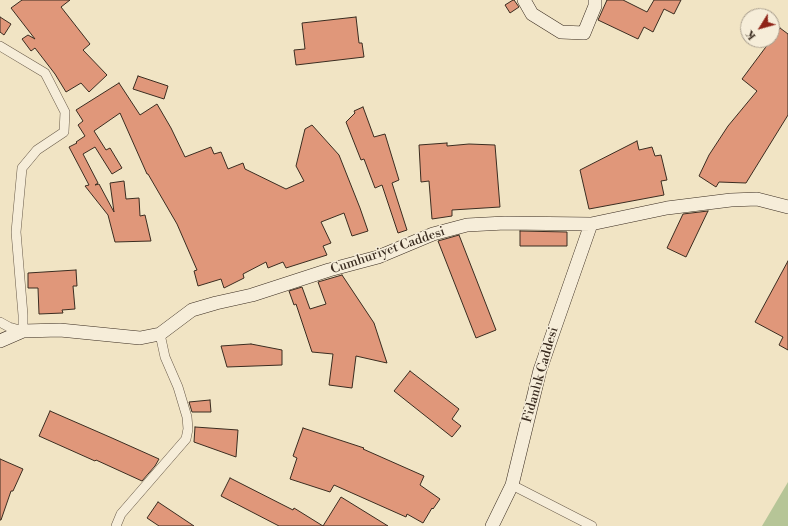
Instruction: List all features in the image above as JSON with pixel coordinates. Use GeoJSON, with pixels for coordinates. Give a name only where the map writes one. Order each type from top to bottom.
{"type":"FeatureCollection","features":[{"type":"Feature","properties":{"kind":"street"},"geometry":{"type":"LineString","coordinates":[[524,0],[532,14],[561,32],[584,33],[595,6],[595,0]]}},
{"type":"Feature","properties":{"kind":"street"},"geometry":{"type":"LineString","coordinates":[[0,46],[45,73],[65,112],[64,132],[36,150],[22,168],[16,232],[23,331],[9,327],[0,322]]}},
{"type":"Feature","properties":{"kind":"street","name":"Cumhuriyet Caddesi"},"geometry":{"type":"LineString","coordinates":[[0,341],[23,331],[60,330],[140,338],[160,334],[192,310],[252,295],[329,270],[378,257],[433,234],[467,226],[505,223],[591,224],[667,208],[731,200],[757,199],[788,207]]}},
{"type":"Feature","properties":{"kind":"street","name":"Fidanlık Caddesi"},"geometry":{"type":"LineString","coordinates":[[492,526],[512,485],[540,370],[591,224]]}},
{"type":"Feature","properties":{"kind":"street"},"geometry":{"type":"LineString","coordinates":[[116,526],[122,514],[186,439],[188,429],[187,417],[178,387],[165,356],[160,334]]}},
{"type":"Feature","properties":{"kind":"street"},"geometry":{"type":"LineString","coordinates":[[512,485],[592,526]]}},
{"type":"Feature","properties":{"kind":"green space"},"geometry":{"type":"Polygon","coordinates":[[[788,482],[788,526],[762,526],[788,482]]]}},
{"type":"Feature","properties":{"kind":"building"},"geometry":{"type":"Polygon","coordinates":[[[22,0],[70,0],[61,7],[90,44],[83,50],[107,75],[89,92],[81,83],[66,92],[55,74],[35,48],[31,51],[22,39],[28,35],[35,39],[11,8],[22,0]]]}},
{"type":"Feature","properties":{"kind":"building"},"geometry":{"type":"Polygon","coordinates":[[[513,0],[519,7],[510,13],[505,5],[513,0]]]}},
{"type":"Feature","properties":{"kind":"building"},"geometry":{"type":"Polygon","coordinates":[[[607,0],[623,0],[647,12],[654,0],[681,0],[674,14],[664,9],[653,32],[644,27],[638,39],[598,20],[607,0]]]}},
{"type":"Feature","properties":{"kind":"building"},"geometry":{"type":"Polygon","coordinates":[[[0,17],[11,24],[4,35],[0,32],[0,17]]]}},
{"type":"Feature","properties":{"kind":"building"},"geometry":{"type":"Polygon","coordinates":[[[356,17],[359,43],[362,43],[364,57],[296,65],[294,50],[305,49],[302,23],[356,17]]]}},
{"type":"Feature","properties":{"kind":"building"},"geometry":{"type":"Polygon","coordinates":[[[780,28],[788,34],[788,115],[746,183],[719,182],[716,187],[699,176],[709,155],[728,126],[757,91],[742,79],[765,48],[780,48],[780,28]]]}},
{"type":"Feature","properties":{"kind":"building"},"geometry":{"type":"Polygon","coordinates":[[[138,76],[168,86],[164,99],[133,89],[138,76]]]}},
{"type":"Feature","properties":{"kind":"building"},"geometry":{"type":"Polygon","coordinates":[[[119,83],[140,115],[157,104],[185,157],[211,147],[214,154],[221,152],[228,169],[243,163],[245,169],[286,189],[304,181],[296,166],[305,129],[312,125],[339,155],[368,231],[352,236],[344,213],[321,222],[331,243],[323,246],[327,255],[286,268],[283,262],[268,268],[266,262],[243,274],[244,278],[224,288],[221,279],[198,286],[194,271],[197,270],[177,224],[147,174],[120,113],[94,131],[106,150],[110,148],[122,168],[112,174],[95,147],[83,154],[98,183],[95,185],[99,184],[114,212],[110,183],[124,181],[126,199],[139,198],[140,216],[145,215],[151,241],[115,242],[108,215],[85,186],[89,185],[69,147],[77,143],[76,142],[85,136],[78,125],[83,121],[76,110],[119,83]]]}},
{"type":"Feature","properties":{"kind":"building"},"geometry":{"type":"Polygon","coordinates":[[[363,107],[374,137],[385,134],[399,180],[392,183],[407,230],[398,233],[382,185],[375,188],[364,159],[361,160],[346,122],[355,113],[354,111],[363,107]]]}},
{"type":"Feature","properties":{"kind":"building"},"geometry":{"type":"Polygon","coordinates":[[[637,141],[639,150],[652,147],[655,156],[661,155],[667,180],[661,181],[664,195],[589,209],[580,170],[637,141]]]}},
{"type":"Feature","properties":{"kind":"building"},"geometry":{"type":"Polygon","coordinates":[[[447,143],[447,146],[469,144],[495,145],[500,207],[452,210],[452,216],[432,219],[429,181],[421,182],[419,145],[447,143]]]}},
{"type":"Feature","properties":{"kind":"building"},"geometry":{"type":"Polygon","coordinates":[[[708,211],[686,257],[667,248],[683,214],[708,211]]]}},
{"type":"Feature","properties":{"kind":"building"},"geometry":{"type":"Polygon","coordinates":[[[520,231],[567,232],[567,246],[520,246],[520,231]]]}},
{"type":"Feature","properties":{"kind":"building"},"geometry":{"type":"Polygon","coordinates":[[[459,235],[496,330],[476,338],[438,241],[459,235]]]}},
{"type":"Feature","properties":{"kind":"building"},"geometry":{"type":"Polygon","coordinates":[[[788,261],[788,350],[779,345],[783,337],[755,322],[788,261]]]}},
{"type":"Feature","properties":{"kind":"building"},"geometry":{"type":"Polygon","coordinates":[[[76,270],[77,286],[73,286],[75,309],[62,310],[63,313],[39,314],[38,288],[28,288],[28,273],[76,270]]]}},
{"type":"Feature","properties":{"kind":"building"},"geometry":{"type":"Polygon","coordinates":[[[342,275],[374,323],[387,363],[356,356],[352,388],[329,385],[333,354],[312,352],[296,304],[294,305],[289,291],[302,287],[310,309],[326,304],[318,282],[342,275]]]}},
{"type":"Feature","properties":{"kind":"building"},"geometry":{"type":"Polygon","coordinates":[[[251,344],[282,350],[282,365],[227,367],[221,346],[251,344]]]}},
{"type":"Feature","properties":{"kind":"building"},"geometry":{"type":"Polygon","coordinates":[[[410,371],[459,409],[452,419],[461,426],[452,437],[394,391],[410,371]]]}},
{"type":"Feature","properties":{"kind":"building"},"geometry":{"type":"Polygon","coordinates":[[[210,400],[211,412],[192,412],[189,402],[210,400]]]}},
{"type":"Feature","properties":{"kind":"building"},"geometry":{"type":"Polygon","coordinates":[[[50,411],[159,459],[142,481],[96,460],[95,461],[39,436],[50,411]]]}},
{"type":"Feature","properties":{"kind":"building"},"geometry":{"type":"Polygon","coordinates":[[[195,427],[238,430],[236,457],[194,442],[195,427]]]}},
{"type":"Feature","properties":{"kind":"building"},"geometry":{"type":"Polygon","coordinates":[[[303,428],[364,448],[363,449],[424,476],[420,485],[440,499],[433,509],[432,508],[423,523],[407,514],[406,517],[334,485],[330,492],[290,479],[297,458],[293,456],[303,428]]]}},
{"type":"Feature","properties":{"kind":"building"},"geometry":{"type":"Polygon","coordinates":[[[0,459],[23,469],[13,491],[11,491],[1,520],[0,520],[0,459]]]}},
{"type":"Feature","properties":{"kind":"building"},"geometry":{"type":"Polygon","coordinates":[[[230,478],[293,510],[294,508],[323,526],[279,526],[221,496],[230,478]]]}},
{"type":"Feature","properties":{"kind":"building"},"geometry":{"type":"Polygon","coordinates":[[[341,497],[388,526],[323,526],[341,497]]]}},
{"type":"Feature","properties":{"kind":"building"},"geometry":{"type":"Polygon","coordinates":[[[158,502],[194,526],[159,526],[147,518],[158,502]]]}}]}
